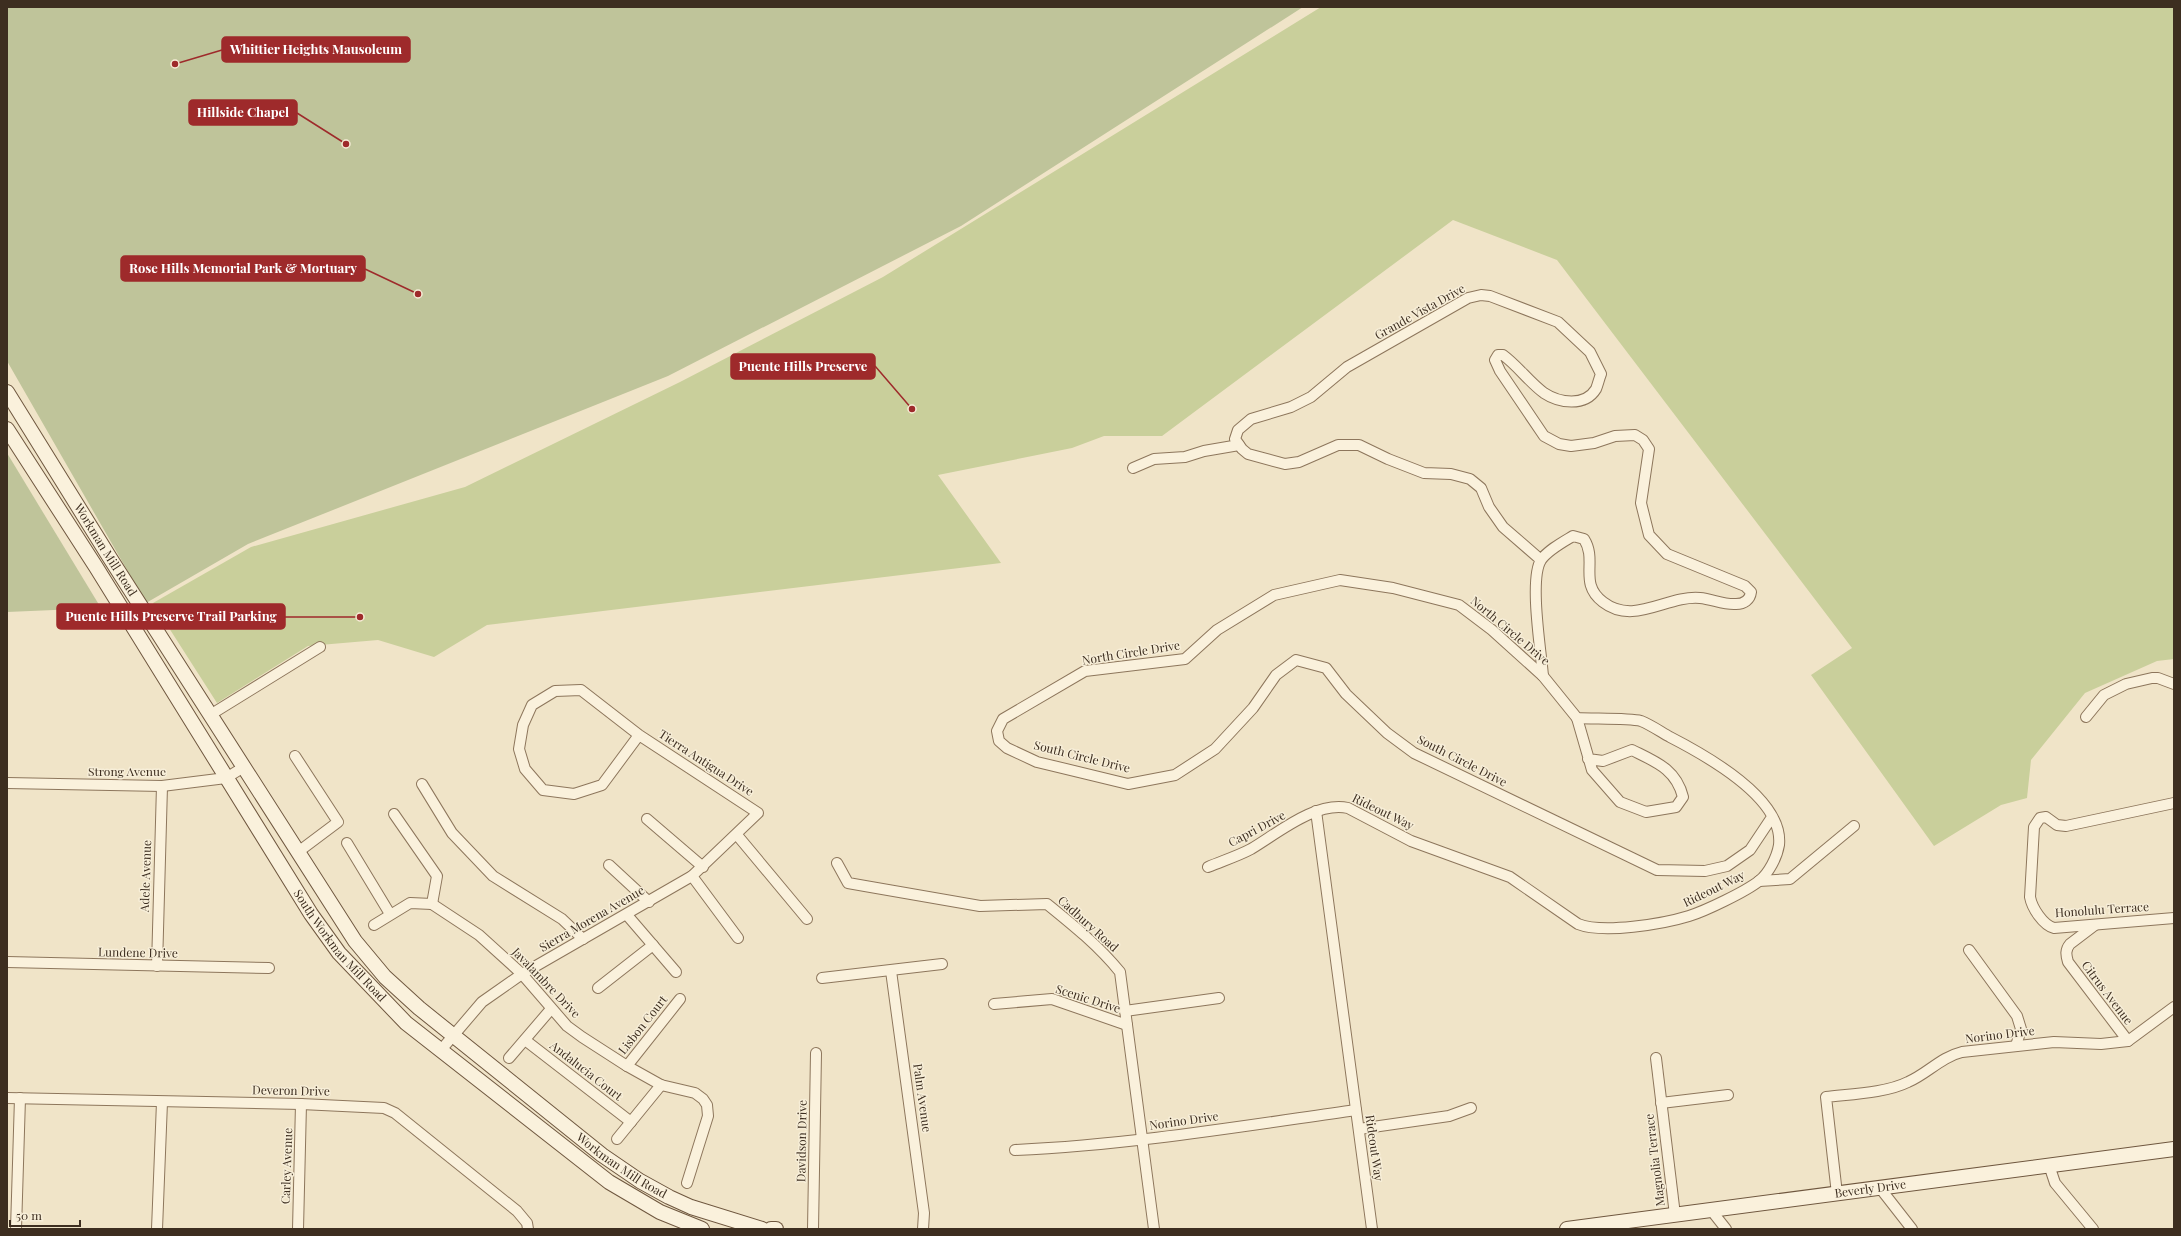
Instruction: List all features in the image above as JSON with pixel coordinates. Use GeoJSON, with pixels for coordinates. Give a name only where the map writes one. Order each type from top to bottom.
{"type":"FeatureCollection","features":[{"type":"Feature","properties":{"kind":"main road","name":"Workman Mill Road"},"geometry":{"type":"LineString","coordinates":[[7,392],[244,767]]}},
{"type":"Feature","properties":{"kind":"main road","name":"Workman Mill Road"},"geometry":{"type":"LineString","coordinates":[[7,429],[96,567],[226,778]]}},
{"type":"Feature","properties":{"kind":"main road","name":"South Workman Mill Road"},"geometry":{"type":"LineString","coordinates":[[244,767],[355,940],[375,964],[419,1008],[498,1071]]}},
{"type":"Feature","properties":{"kind":"main road","name":"South Workman Mill Road"},"geometry":{"type":"LineString","coordinates":[[226,778],[311,914],[339,953],[406,1023],[484,1086]]}},
{"type":"Feature","properties":{"kind":"main road","name":"Workman Mill Road"},"geometry":{"type":"LineString","coordinates":[[498,1071],[602,1155],[640,1181],[692,1207],[762,1229]]}},
{"type":"Feature","properties":{"kind":"main road","name":"Workman Mill Road"},"geometry":{"type":"LineString","coordinates":[[484,1086],[609,1182],[660,1212],[685,1224],[702,1229]]}},
{"type":"Feature","properties":{"kind":"main road","name":"Beverly Drive"},"geometry":{"type":"LineString","coordinates":[[1567,1229],[2174,1149]]}},
{"type":"Feature","properties":{"kind":"main road"},"geometry":{"type":"LineString","coordinates":[[685,1224],[692,1207]]}},
{"type":"Feature","properties":{"kind":"main road"},"geometry":{"type":"LineString","coordinates":[[771,1229],[776,1229]]}},
{"type":"Feature","properties":{"kind":"street","name":"Grande Vista Drive"},"geometry":{"type":"LineString","coordinates":[[1239,445],[1235,439],[1238,430],[1251,419],[1291,407],[1311,397],[1347,367],[1468,298],[1481,295],[1490,296],[1558,322],[1590,352],[1601,374],[1596,389],[1583,400],[1573,402],[1560,400],[1544,393],[1510,360],[1503,355],[1498,355],[1496,360],[1500,371],[1544,436],[1559,444],[1571,446],[1594,443],[1615,436],[1635,435],[1643,440],[1649,449],[1641,503],[1649,534],[1668,554],[1745,586],[1751,592],[1750,597],[1746,602],[1737,604],[1700,598],[1629,612],[1616,611],[1602,602],[1592,591],[1588,576],[1590,548],[1584,539],[1573,536],[1556,546],[1541,560]]}},
{"type":"Feature","properties":{"kind":"street"},"geometry":{"type":"LineString","coordinates":[[1133,468],[1154,459],[1185,457],[1204,451],[1239,445],[1248,454],[1285,464],[1299,462],[1338,445],[1359,445],[1388,459],[1424,472],[1451,474],[1470,479],[1481,488],[1489,507],[1503,527],[1541,560],[1537,577],[1536,597],[1543,676]]}},
{"type":"Feature","properties":{"kind":"street","name":"North Circle Drive"},"geometry":{"type":"LineString","coordinates":[[1003,719],[1085,671],[1185,658],[1217,630],[1274,595],[1340,580],[1393,588],[1459,605],[1492,630],[1543,676],[1577,718]]}},
{"type":"Feature","properties":{"kind":"street"},"geometry":{"type":"LineString","coordinates":[[210,715],[320,646]]}},
{"type":"Feature","properties":{"kind":"street","name":"South Circle Drive"},"geometry":{"type":"LineString","coordinates":[[1003,719],[997,730],[999,741],[1007,748],[1037,762],[1128,784],[1175,775],[1215,749],[1253,708],[1276,675],[1296,660],[1326,668],[1351,699],[1387,733],[1414,753],[1656,870],[1705,870],[1727,866],[1750,850],[1772,817]]}},
{"type":"Feature","properties":{"kind":"street"},"geometry":{"type":"LineString","coordinates":[[2086,717],[2104,695],[2126,684],[2152,678],[2158,678],[2174,684]]}},
{"type":"Feature","properties":{"kind":"street","name":"Tierra Antigua Drive"},"geometry":{"type":"LineString","coordinates":[[639,735],[602,785],[574,794],[543,790],[525,769],[519,749],[523,725],[532,705],[555,691],[581,690],[639,735],[758,813]]}},
{"type":"Feature","properties":{"kind":"street"},"geometry":{"type":"LineString","coordinates":[[1588,759],[1603,761],[1632,750],[1666,767],[1680,785],[1683,797],[1676,807],[1646,812],[1620,802],[1592,770],[1588,759],[1577,718],[1640,721],[1708,756],[1755,792],[1772,817],[1779,844],[1772,864],[1759,881]]}},
{"type":"Feature","properties":{"kind":"street"},"geometry":{"type":"LineString","coordinates":[[295,756],[338,822],[298,852]]}},
{"type":"Feature","properties":{"kind":"street","name":"Strong Avenue"},"geometry":{"type":"LineString","coordinates":[[7,783],[162,786],[226,778],[244,767]]}},
{"type":"Feature","properties":{"kind":"street"},"geometry":{"type":"LineString","coordinates":[[422,784],[452,833],[493,876],[562,919],[583,939]]}},
{"type":"Feature","properties":{"kind":"street","name":"Adele Avenue"},"geometry":{"type":"LineString","coordinates":[[157,966],[162,786]]}},
{"type":"Feature","properties":{"kind":"street","name":"Honolulu Terrace"},"geometry":{"type":"LineString","coordinates":[[2174,803],[2066,826],[2057,825],[2046,817],[2040,818],[2036,823],[2030,897],[2031,904],[2050,927],[2058,929],[2174,918]]}},
{"type":"Feature","properties":{"kind":"street","name":"Rideout Way"},"geometry":{"type":"LineString","coordinates":[[1372,1229],[1316,811],[1333,807],[1348,808],[1411,841],[1510,877],[1578,924],[1589,927],[1615,928],[1688,916],[1702,911],[1759,881]]}},
{"type":"Feature","properties":{"kind":"street","name":"Capri Drive"},"geometry":{"type":"LineString","coordinates":[[1208,866],[1249,850],[1316,811]]}},
{"type":"Feature","properties":{"kind":"street","name":"Sierra Morena Avenue"},"geometry":{"type":"LineString","coordinates":[[441,1050],[482,1002],[522,974],[627,915],[692,876],[737,835],[758,813]]}},
{"type":"Feature","properties":{"kind":"street"},"geometry":{"type":"LineString","coordinates":[[374,925],[410,903],[432,904],[437,876],[394,814]]}},
{"type":"Feature","properties":{"kind":"street"},"geometry":{"type":"LineString","coordinates":[[647,819],[703,867]]}},
{"type":"Feature","properties":{"kind":"street"},"geometry":{"type":"LineString","coordinates":[[1759,881],[1790,879],[1854,826]]}},
{"type":"Feature","properties":{"kind":"street"},"geometry":{"type":"LineString","coordinates":[[737,835],[807,918]]}},
{"type":"Feature","properties":{"kind":"street"},"geometry":{"type":"LineString","coordinates":[[347,843],[390,914]]}},
{"type":"Feature","properties":{"kind":"street","name":"Cadbury Road"},"geometry":{"type":"LineString","coordinates":[[837,863],[848,883],[980,906],[1047,904],[1091,940],[1120,972],[1154,1229]]}},
{"type":"Feature","properties":{"kind":"street"},"geometry":{"type":"LineString","coordinates":[[609,865],[649,902]]}},
{"type":"Feature","properties":{"kind":"street"},"geometry":{"type":"LineString","coordinates":[[692,876],[738,938]]}},
{"type":"Feature","properties":{"kind":"street","name":"Javalambre Drive"},"geometry":{"type":"LineString","coordinates":[[432,904],[479,935],[522,974],[551,1009],[582,1037],[627,1066],[661,1085],[695,1093],[703,1099],[707,1106],[708,1116],[687,1183]]}},
{"type":"Feature","properties":{"kind":"street"},"geometry":{"type":"LineString","coordinates":[[627,915],[676,972]]}},
{"type":"Feature","properties":{"kind":"street","name":"Citrus Avenue"},"geometry":{"type":"LineString","coordinates":[[2095,925],[2070,944],[2067,948],[2066,956],[2068,962],[2128,1041]]}},
{"type":"Feature","properties":{"kind":"street"},"geometry":{"type":"LineString","coordinates":[[598,988],[653,945]]}},
{"type":"Feature","properties":{"kind":"street"},"geometry":{"type":"LineString","coordinates":[[1968,950],[2017,1016],[2021,1030],[2016,1046]]}},
{"type":"Feature","properties":{"kind":"street","name":"Lundene Drive"},"geometry":{"type":"LineString","coordinates":[[7,962],[269,968]]}},
{"type":"Feature","properties":{"kind":"street"},"geometry":{"type":"LineString","coordinates":[[822,978],[942,964]]}},
{"type":"Feature","properties":{"kind":"street","name":"Palm Avenue"},"geometry":{"type":"LineString","coordinates":[[891,971],[924,1213],[923,1229]]}},
{"type":"Feature","properties":{"kind":"street","name":"Scenic Drive"},"geometry":{"type":"LineString","coordinates":[[1125,1011],[1219,998]]}},
{"type":"Feature","properties":{"kind":"street","name":"Lisbon Court"},"geometry":{"type":"LineString","coordinates":[[627,1066],[680,999]]}},
{"type":"Feature","properties":{"kind":"street","name":"Scenic Drive"},"geometry":{"type":"LineString","coordinates":[[994,1004],[1052,999],[1127,1025]]}},
{"type":"Feature","properties":{"kind":"street"},"geometry":{"type":"LineString","coordinates":[[2128,1041],[2174,1007]]}},
{"type":"Feature","properties":{"kind":"street"},"geometry":{"type":"LineString","coordinates":[[509,1058],[551,1009]]}},
{"type":"Feature","properties":{"kind":"street","name":"Andalucia Court"},"geometry":{"type":"LineString","coordinates":[[525,1040],[631,1122]]}},
{"type":"Feature","properties":{"kind":"street","name":"Norino Drive"},"geometry":{"type":"LineString","coordinates":[[1837,1194],[1826,1097],[1906,1083],[1954,1054],[2054,1042],[2101,1044],[2128,1041]]}},
{"type":"Feature","properties":{"kind":"street","name":"Davidson Drive"},"geometry":{"type":"LineString","coordinates":[[813,1229],[816,1053]]}},
{"type":"Feature","properties":{"kind":"street","name":"Magnolia Terrace"},"geometry":{"type":"LineString","coordinates":[[1656,1058],[1675,1215]]}},
{"type":"Feature","properties":{"kind":"street"},"geometry":{"type":"LineString","coordinates":[[617,1139],[661,1085]]}},
{"type":"Feature","properties":{"kind":"street","name":"Magnolia Terrace"},"geometry":{"type":"LineString","coordinates":[[1661,1103],[1728,1095]]}},
{"type":"Feature","properties":{"kind":"street","name":"Deveron Drive"},"geometry":{"type":"LineString","coordinates":[[7,1098],[301,1104],[374,1107],[395,1113],[517,1211],[527,1223],[528,1229]]}},
{"type":"Feature","properties":{"kind":"street"},"geometry":{"type":"LineString","coordinates":[[16,1229],[20,1098]]}},
{"type":"Feature","properties":{"kind":"street"},"geometry":{"type":"LineString","coordinates":[[157,1229],[162,1102]]}},
{"type":"Feature","properties":{"kind":"street","name":"Carley Avenue"},"geometry":{"type":"LineString","coordinates":[[298,1229],[301,1104]]}},
{"type":"Feature","properties":{"kind":"street"},"geometry":{"type":"LineString","coordinates":[[1358,1129],[1449,1116],[1471,1108]]}},
{"type":"Feature","properties":{"kind":"street","name":"Norino Drive"},"geometry":{"type":"LineString","coordinates":[[1014,1150],[1068,1148],[1356,1110]]}},
{"type":"Feature","properties":{"kind":"street"},"geometry":{"type":"LineString","coordinates":[[2049,1165],[2055,1183],[2092,1229]]}},
{"type":"Feature","properties":{"kind":"street"},"geometry":{"type":"LineString","coordinates":[[1880,1188],[1912,1229]]}},
{"type":"Feature","properties":{"kind":"street"},"geometry":{"type":"LineString","coordinates":[[1711,1210],[1726,1229]]}},
{"type":"Feature","properties":{"kind":"green space"},"geometry":{"type":"Polygon","coordinates":[[[7,7],[1303,7],[961,226],[668,376],[248,544],[146,603],[7,361],[7,7]]]}},
{"type":"Feature","properties":{"kind":"green space"},"geometry":{"type":"Polygon","coordinates":[[[1321,7],[2174,7],[2174,659],[2157,661],[2085,693],[2031,760],[2027,798],[2001,805],[1934,846],[1811,675],[1852,648],[1557,260],[1453,220],[1162,436],[1104,436],[1072,448],[938,475],[1001,563],[487,625],[434,657],[378,640],[308,646],[217,703],[153,603],[251,547],[465,487],[680,382],[883,277],[1321,7]]]}},
{"type":"Feature","properties":{"kind":"green space"},"geometry":{"type":"Polygon","coordinates":[[[7,453],[101,608],[7,612],[7,453]]]}},
{"type":"Feature","properties":{"kind":"place","name":"Whittier Heights Mausoleum"},"geometry":{"type":"Point","coordinates":[175,64]}},
{"type":"Feature","properties":{"kind":"place","name":"Hillside Chapel"},"geometry":{"type":"Point","coordinates":[346,144]}},
{"type":"Feature","properties":{"kind":"place","name":"Rose Hills Memorial Park & Mortuary"},"geometry":{"type":"Point","coordinates":[418,294]}},
{"type":"Feature","properties":{"kind":"place","name":"Puente Hills Preserve"},"geometry":{"type":"Point","coordinates":[912,409]}},
{"type":"Feature","properties":{"kind":"place","name":"Puente Hills Preserve Trail Parking"},"geometry":{"type":"Point","coordinates":[360,617]}}]}
